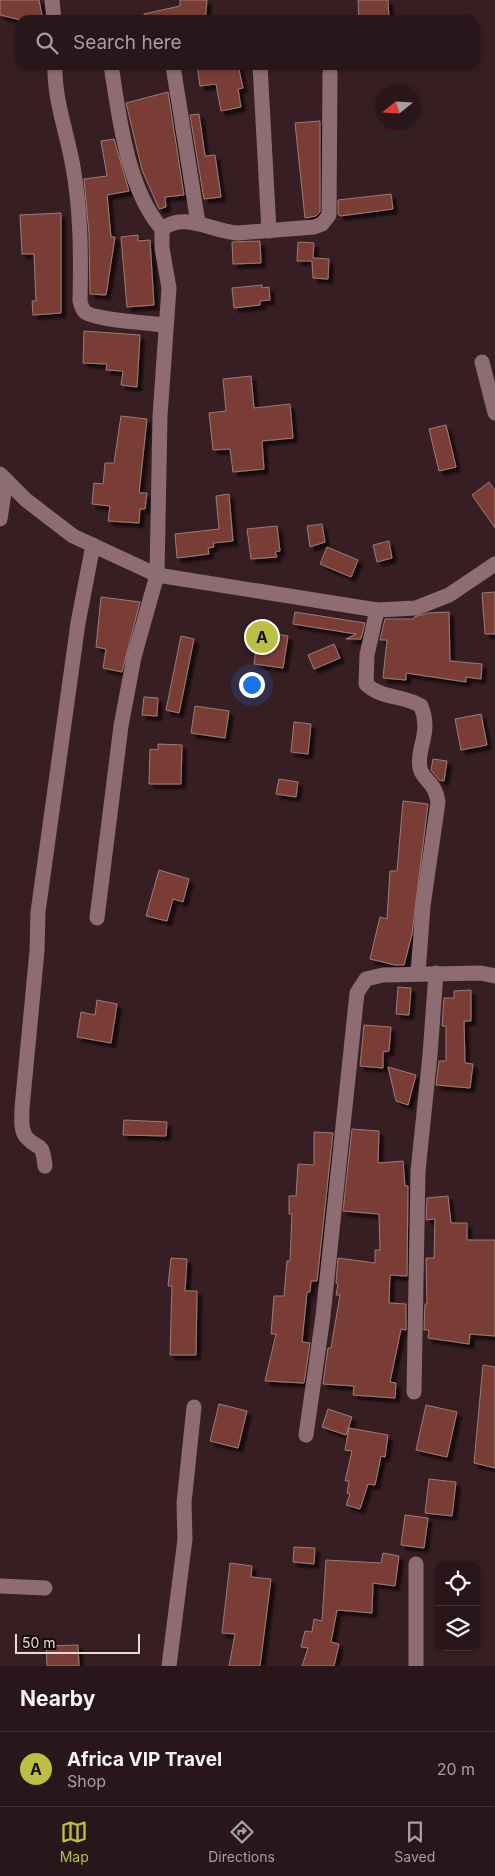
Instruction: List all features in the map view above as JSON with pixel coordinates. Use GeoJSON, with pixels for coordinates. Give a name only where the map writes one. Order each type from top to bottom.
{"type":"FeatureCollection","features":[{"type":"Feature","properties":{"kind":"street"},"geometry":{"type":"LineString","coordinates":[[52,0],[54,15]]}},
{"type":"Feature","properties":{"kind":"street"},"geometry":{"type":"LineString","coordinates":[[55,70],[56,95],[73,167],[78,217],[80,301],[82,307],[85,312],[97,316],[165,325]]}},
{"type":"Feature","properties":{"kind":"street"},"geometry":{"type":"LineString","coordinates":[[97,918],[121,726],[134,657],[147,605],[157,575],[160,416],[169,288],[162,248],[162,228],[145,207],[136,186],[112,70]]}},
{"type":"Feature","properties":{"kind":"street"},"geometry":{"type":"LineString","coordinates":[[173,70],[198,223]]}},
{"type":"Feature","properties":{"kind":"street"},"geometry":{"type":"LineString","coordinates":[[260,70],[269,231]]}},
{"type":"Feature","properties":{"kind":"street"},"geometry":{"type":"LineString","coordinates":[[162,228],[167,224],[181,221],[198,223],[226,232],[269,231],[314,227],[322,224],[329,215],[330,73]]}},
{"type":"Feature","properties":{"kind":"street"},"geometry":{"type":"LineString","coordinates":[[482,362],[495,413]]}},
{"type":"Feature","properties":{"kind":"street"},"geometry":{"type":"LineString","coordinates":[[0,519],[3,477]]}},
{"type":"Feature","properties":{"kind":"street"},"geometry":{"type":"LineString","coordinates":[[3,477],[26,500],[73,536],[157,575],[377,610],[416,608],[449,595],[495,564]]}},
{"type":"Feature","properties":{"kind":"street"},"geometry":{"type":"LineString","coordinates":[[45,1166],[40,1145],[27,1137],[24,1132],[22,1108],[38,951],[38,912],[78,624],[93,545]]}},
{"type":"Feature","properties":{"kind":"street"},"geometry":{"type":"LineString","coordinates":[[377,610],[368,655],[366,684],[382,694],[413,701],[421,706],[426,729],[420,768],[422,774],[434,786],[438,802],[423,906],[418,974]]}},
{"type":"Feature","properties":{"kind":"street"},"geometry":{"type":"LineString","coordinates":[[306,1435],[323,1316],[357,993],[366,979],[383,975],[481,973],[495,976]]}},
{"type":"Feature","properties":{"kind":"street"},"geometry":{"type":"LineString","coordinates":[[414,1392],[418,1171],[436,974]]}},
{"type":"Feature","properties":{"kind":"street"},"geometry":{"type":"LineString","coordinates":[[169,1666],[185,1539],[184,1503],[194,1407]]}},
{"type":"Feature","properties":{"kind":"street"},"geometry":{"type":"LineString","coordinates":[[416,1564],[416,1666]]}},
{"type":"Feature","properties":{"kind":"street"},"geometry":{"type":"LineString","coordinates":[[0,1586],[45,1588]]}},
{"type":"Feature","properties":{"kind":"building"},"geometry":{"type":"Polygon","coordinates":[[[0,0],[39,0],[42,15],[15,15],[15,19],[0,15],[0,0]]]}},
{"type":"Feature","properties":{"kind":"building"},"geometry":{"type":"Polygon","coordinates":[[[180,0],[207,0],[206,15],[144,15],[144,14],[180,6],[180,0]]]}},
{"type":"Feature","properties":{"kind":"building"},"geometry":{"type":"Polygon","coordinates":[[[358,0],[388,0],[389,15],[359,15],[358,0]]]}},
{"type":"Feature","properties":{"kind":"building"},"geometry":{"type":"Polygon","coordinates":[[[198,70],[239,70],[243,88],[238,89],[241,107],[221,111],[216,84],[200,86],[198,70]]]}},
{"type":"Feature","properties":{"kind":"building"},"geometry":{"type":"Polygon","coordinates":[[[168,92],[184,195],[165,197],[166,207],[159,209],[142,170],[126,103],[168,92]]]}},
{"type":"Feature","properties":{"kind":"building"},"geometry":{"type":"Polygon","coordinates":[[[199,114],[205,156],[215,155],[221,197],[204,199],[190,115],[199,114]]]}},
{"type":"Feature","properties":{"kind":"building"},"geometry":{"type":"Polygon","coordinates":[[[320,121],[320,212],[316,216],[305,218],[295,123],[320,121]]]}},
{"type":"Feature","properties":{"kind":"building"},"geometry":{"type":"Polygon","coordinates":[[[114,139],[129,191],[107,195],[111,237],[115,237],[106,295],[90,294],[89,234],[84,179],[107,176],[101,141],[114,139]]]}},
{"type":"Feature","properties":{"kind":"building"},"geometry":{"type":"Polygon","coordinates":[[[391,194],[393,209],[340,216],[338,214],[338,200],[391,194]]]}},
{"type":"Feature","properties":{"kind":"building"},"geometry":{"type":"Polygon","coordinates":[[[61,213],[61,313],[33,315],[32,301],[36,301],[34,254],[22,254],[20,215],[61,213]]]}},
{"type":"Feature","properties":{"kind":"building"},"geometry":{"type":"Polygon","coordinates":[[[138,235],[138,241],[150,240],[154,305],[127,307],[121,237],[138,235]]]}},
{"type":"Feature","properties":{"kind":"building"},"geometry":{"type":"Polygon","coordinates":[[[260,241],[261,263],[233,264],[232,242],[260,241]]]}},
{"type":"Feature","properties":{"kind":"building"},"geometry":{"type":"Polygon","coordinates":[[[298,242],[314,243],[313,258],[329,259],[328,279],[313,278],[312,261],[297,261],[298,242]]]}},
{"type":"Feature","properties":{"kind":"building"},"geometry":{"type":"Polygon","coordinates":[[[262,285],[262,288],[269,287],[270,300],[260,301],[260,305],[234,308],[232,288],[262,285]]]}},
{"type":"Feature","properties":{"kind":"building"},"geometry":{"type":"Polygon","coordinates":[[[84,331],[140,335],[137,387],[121,385],[123,371],[106,370],[107,364],[83,363],[84,331]]]}},
{"type":"Feature","properties":{"kind":"building"},"geometry":{"type":"Polygon","coordinates":[[[251,376],[254,408],[290,404],[293,438],[262,441],[264,469],[233,472],[230,449],[213,450],[209,413],[226,411],[223,379],[251,376]]]}},
{"type":"Feature","properties":{"kind":"building"},"geometry":{"type":"Polygon","coordinates":[[[121,416],[147,419],[139,493],[147,493],[145,509],[140,509],[139,523],[108,521],[110,506],[92,504],[94,483],[103,484],[105,463],[114,463],[121,416]]]}},
{"type":"Feature","properties":{"kind":"building"},"geometry":{"type":"Polygon","coordinates":[[[446,425],[456,467],[439,471],[429,429],[446,425]]]}},
{"type":"Feature","properties":{"kind":"building"},"geometry":{"type":"Polygon","coordinates":[[[489,482],[495,490],[495,528],[472,495],[489,482]]]}},
{"type":"Feature","properties":{"kind":"building"},"geometry":{"type":"Polygon","coordinates":[[[229,494],[233,541],[213,543],[214,547],[208,548],[209,554],[177,558],[175,534],[219,529],[216,496],[229,494]]]}},
{"type":"Feature","properties":{"kind":"building"},"geometry":{"type":"Polygon","coordinates":[[[322,524],[325,542],[310,547],[307,526],[322,524]]]}},
{"type":"Feature","properties":{"kind":"building"},"geometry":{"type":"Polygon","coordinates":[[[277,526],[280,551],[275,552],[277,557],[251,559],[247,529],[277,526]]]}},
{"type":"Feature","properties":{"kind":"building"},"geometry":{"type":"Polygon","coordinates":[[[389,541],[392,558],[377,562],[373,545],[389,541]]]}},
{"type":"Feature","properties":{"kind":"building"},"geometry":{"type":"Polygon","coordinates":[[[327,547],[358,560],[351,577],[320,564],[327,547]]]}},
{"type":"Feature","properties":{"kind":"building"},"geometry":{"type":"Polygon","coordinates":[[[495,592],[495,634],[485,634],[482,593],[495,592]]]}},
{"type":"Feature","properties":{"kind":"building"},"geometry":{"type":"Polygon","coordinates":[[[101,597],[140,602],[122,672],[103,668],[106,649],[96,647],[101,597]]]}},
{"type":"Feature","properties":{"kind":"building"},"geometry":{"type":"Polygon","coordinates":[[[295,612],[365,623],[361,639],[346,639],[356,634],[293,624],[295,612]]]}},
{"type":"Feature","properties":{"kind":"building"},"geometry":{"type":"Polygon","coordinates":[[[449,612],[450,661],[482,664],[481,679],[466,677],[466,682],[406,673],[406,680],[383,678],[387,640],[380,640],[385,619],[414,619],[414,617],[428,613],[449,612]]]}},
{"type":"Feature","properties":{"kind":"building"},"geometry":{"type":"Polygon","coordinates":[[[258,631],[288,636],[283,668],[254,664],[258,631]]]}},
{"type":"Feature","properties":{"kind":"building"},"geometry":{"type":"Polygon","coordinates":[[[181,636],[194,639],[179,713],[166,710],[181,636]]]}},
{"type":"Feature","properties":{"kind":"building"},"geometry":{"type":"Polygon","coordinates":[[[334,644],[340,658],[314,669],[308,655],[334,644]]]}},
{"type":"Feature","properties":{"kind":"building"},"geometry":{"type":"Polygon","coordinates":[[[144,697],[158,698],[157,716],[142,715],[144,697]]]}},
{"type":"Feature","properties":{"kind":"building"},"geometry":{"type":"Polygon","coordinates":[[[195,706],[229,711],[225,738],[191,733],[195,706]]]}},
{"type":"Feature","properties":{"kind":"building"},"geometry":{"type":"Polygon","coordinates":[[[481,714],[487,745],[461,750],[455,719],[481,714]]]}},
{"type":"Feature","properties":{"kind":"building"},"geometry":{"type":"Polygon","coordinates":[[[294,722],[311,724],[308,754],[291,752],[294,722]]]}},
{"type":"Feature","properties":{"kind":"building"},"geometry":{"type":"Polygon","coordinates":[[[158,744],[182,745],[181,784],[149,784],[150,749],[158,750],[158,744]]]}},
{"type":"Feature","properties":{"kind":"building"},"geometry":{"type":"Polygon","coordinates":[[[433,759],[447,761],[444,781],[439,780],[431,770],[433,759]]]}},
{"type":"Feature","properties":{"kind":"building"},"geometry":{"type":"Polygon","coordinates":[[[279,779],[298,782],[296,797],[276,794],[279,779]]]}},
{"type":"Feature","properties":{"kind":"building"},"geometry":{"type":"Polygon","coordinates":[[[403,801],[428,804],[412,934],[404,965],[395,965],[370,959],[380,917],[387,919],[390,871],[397,871],[403,801]]]}},
{"type":"Feature","properties":{"kind":"building"},"geometry":{"type":"Polygon","coordinates":[[[159,870],[189,879],[183,902],[173,899],[167,921],[146,916],[159,870]]]}},
{"type":"Feature","properties":{"kind":"building"},"geometry":{"type":"Polygon","coordinates":[[[398,987],[411,988],[409,1015],[396,1014],[398,987]]]}},
{"type":"Feature","properties":{"kind":"building"},"geometry":{"type":"Polygon","coordinates":[[[471,990],[471,1021],[464,1021],[465,1063],[473,1064],[470,1088],[436,1085],[439,1061],[446,1061],[446,1026],[442,1026],[444,998],[454,998],[454,991],[471,990]]]}},
{"type":"Feature","properties":{"kind":"building"},"geometry":{"type":"Polygon","coordinates":[[[97,1000],[117,1004],[111,1043],[77,1037],[81,1012],[95,1015],[97,1000]]]}},
{"type":"Feature","properties":{"kind":"building"},"geometry":{"type":"Polygon","coordinates":[[[364,1025],[391,1027],[389,1051],[383,1052],[383,1068],[360,1066],[364,1025]]]}},
{"type":"Feature","properties":{"kind":"building"},"geometry":{"type":"Polygon","coordinates":[[[388,1067],[416,1075],[408,1105],[396,1101],[388,1067]]]}},
{"type":"Feature","properties":{"kind":"building"},"geometry":{"type":"Polygon","coordinates":[[[124,1120],[167,1122],[166,1136],[123,1135],[124,1120]]]}},
{"type":"Feature","properties":{"kind":"building"},"geometry":{"type":"Polygon","coordinates":[[[352,1129],[379,1131],[378,1163],[403,1161],[405,1186],[408,1186],[407,1276],[390,1275],[389,1303],[406,1304],[406,1330],[401,1329],[390,1382],[396,1383],[395,1398],[353,1395],[354,1386],[323,1384],[328,1348],[331,1348],[340,1295],[336,1295],[338,1258],[375,1263],[375,1250],[380,1250],[379,1214],[343,1211],[352,1129]]]}},
{"type":"Feature","properties":{"kind":"building"},"geometry":{"type":"Polygon","coordinates":[[[314,1132],[333,1133],[317,1281],[311,1281],[310,1292],[307,1292],[302,1342],[310,1343],[304,1383],[265,1381],[276,1334],[271,1334],[274,1296],[284,1296],[287,1261],[290,1261],[292,1214],[289,1214],[289,1196],[296,1196],[298,1164],[314,1165],[314,1132]]]}},
{"type":"Feature","properties":{"kind":"building"},"geometry":{"type":"Polygon","coordinates":[[[448,1196],[451,1223],[467,1223],[467,1240],[495,1240],[495,1336],[470,1334],[469,1344],[428,1338],[429,1330],[424,1330],[425,1304],[427,1304],[426,1258],[434,1258],[435,1219],[426,1220],[427,1198],[448,1196]]]}},
{"type":"Feature","properties":{"kind":"building"},"geometry":{"type":"Polygon","coordinates":[[[171,1258],[187,1259],[185,1291],[197,1291],[196,1355],[170,1355],[172,1286],[168,1286],[171,1258]]]}},
{"type":"Feature","properties":{"kind":"building"},"geometry":{"type":"Polygon","coordinates":[[[483,1365],[495,1367],[495,1468],[474,1463],[483,1365]]]}},
{"type":"Feature","properties":{"kind":"building"},"geometry":{"type":"Polygon","coordinates":[[[219,1404],[247,1411],[238,1448],[210,1441],[219,1404]]]}},
{"type":"Feature","properties":{"kind":"building"},"geometry":{"type":"Polygon","coordinates":[[[426,1405],[457,1412],[447,1457],[416,1450],[426,1405]]]}},
{"type":"Feature","properties":{"kind":"building"},"geometry":{"type":"Polygon","coordinates":[[[328,1409],[352,1417],[346,1435],[322,1427],[328,1409]]]}},
{"type":"Feature","properties":{"kind":"building"},"geometry":{"type":"Polygon","coordinates":[[[349,1428],[388,1435],[385,1457],[381,1456],[375,1485],[368,1484],[360,1509],[346,1505],[350,1494],[347,1493],[349,1481],[345,1481],[352,1451],[345,1450],[349,1428]]]}},
{"type":"Feature","properties":{"kind":"building"},"geometry":{"type":"Polygon","coordinates":[[[429,1479],[456,1482],[452,1516],[425,1513],[429,1479]]]}},
{"type":"Feature","properties":{"kind":"building"},"geometry":{"type":"Polygon","coordinates":[[[405,1515],[428,1518],[424,1548],[401,1545],[405,1515]]]}},
{"type":"Feature","properties":{"kind":"building"},"geometry":{"type":"Polygon","coordinates":[[[294,1547],[315,1548],[314,1564],[293,1562],[294,1547]]]}},
{"type":"Feature","properties":{"kind":"building"},"geometry":{"type":"Polygon","coordinates":[[[383,1553],[399,1556],[395,1586],[373,1583],[372,1613],[337,1610],[331,1642],[339,1644],[334,1666],[302,1666],[308,1648],[301,1647],[305,1631],[312,1632],[314,1619],[322,1621],[326,1560],[381,1563],[383,1553]]]}},
{"type":"Feature","properties":{"kind":"building"},"geometry":{"type":"Polygon","coordinates":[[[230,1563],[252,1566],[251,1577],[271,1579],[260,1666],[229,1666],[235,1634],[222,1633],[230,1563]]]}},
{"type":"Feature","properties":{"kind":"building"},"geometry":{"type":"Polygon","coordinates":[[[78,1645],[79,1666],[47,1666],[46,1646],[78,1645]]]}},
{"type":"Feature","properties":{"kind":"place","name":"Africa VIP Travel"},"geometry":{"type":"Point","coordinates":[262,637]}}]}
